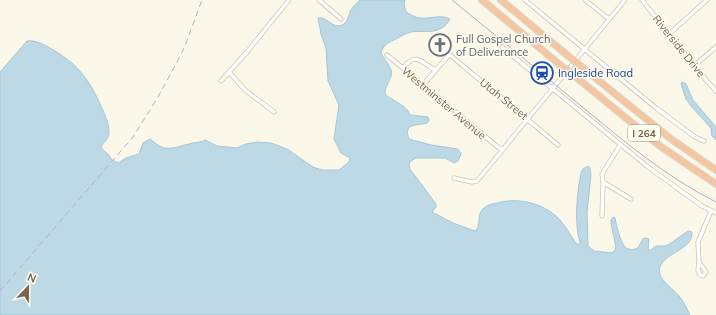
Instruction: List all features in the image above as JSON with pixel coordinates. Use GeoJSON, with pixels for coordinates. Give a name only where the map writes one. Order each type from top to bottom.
{"type":"FeatureCollection","features":[{"type":"Feature","properties":{"kind":"highway","name":"I 264"},"geometry":{"type":"LineString","coordinates":[[482,0],[660,146],[716,184]]}},
{"type":"Feature","properties":{"kind":"highway","name":"I 264"},"geometry":{"type":"LineString","coordinates":[[501,0],[671,140],[716,170]]}},
{"type":"Feature","properties":{"kind":"street"},"geometry":{"type":"LineString","coordinates":[[221,81],[289,0]]}},
{"type":"Feature","properties":{"kind":"street"},"geometry":{"type":"LineString","coordinates":[[319,0],[342,19]]}},
{"type":"Feature","properties":{"kind":"street"},"geometry":{"type":"LineString","coordinates":[[525,0],[656,108],[695,137],[704,141]]}},
{"type":"Feature","properties":{"kind":"street"},"geometry":{"type":"LineString","coordinates":[[585,0],[609,20]]}},
{"type":"Feature","properties":{"kind":"street"},"geometry":{"type":"LineString","coordinates":[[454,178],[472,182],[477,181],[625,0]]}},
{"type":"Feature","properties":{"kind":"street","name":"Riverside Drive"},"geometry":{"type":"LineString","coordinates":[[642,0],[694,66],[716,91]]}},
{"type":"Feature","properties":{"kind":"street"},"geometry":{"type":"LineString","coordinates":[[669,34],[707,0]]}},
{"type":"Feature","properties":{"kind":"street"},"geometry":{"type":"LineString","coordinates":[[502,47],[620,145],[674,187],[716,213]]}},
{"type":"Feature","properties":{"kind":"street"},"geometry":{"type":"LineString","coordinates":[[694,66],[716,47]]}},
{"type":"Feature","properties":{"kind":"street","name":"Westminster Avenue"},"geometry":{"type":"LineString","coordinates":[[387,55],[502,149]]}},
{"type":"Feature","properties":{"kind":"street","name":"Utah Street"},"geometry":{"type":"LineString","coordinates":[[437,69],[449,55],[558,145]]}},
{"type":"Feature","properties":{"kind":"street"},"geometry":{"type":"LineString","coordinates":[[403,68],[411,61],[417,59],[423,60],[433,69],[437,69],[423,85]]}},
{"type":"Feature","properties":{"kind":"street"},"geometry":{"type":"LineString","coordinates":[[229,72],[246,90],[274,112]]}},
{"type":"Feature","properties":{"kind":"street"},"geometry":{"type":"LineString","coordinates":[[602,216],[602,171],[620,145]]}},
{"type":"Feature","properties":{"kind":"street"},"geometry":{"type":"LineString","coordinates":[[603,182],[632,199]]}},
{"type":"Feature","properties":{"kind":"street"},"geometry":{"type":"LineString","coordinates":[[699,262],[698,242],[711,211]]}},
{"type":"Feature","properties":{"kind":"water"},"geometry":{"type":"Polygon","coordinates":[[[360,0],[405,0],[404,4],[406,12],[414,16],[419,18],[443,17],[450,19],[442,28],[437,30],[411,32],[404,35],[387,44],[381,53],[392,73],[385,94],[406,108],[410,115],[428,117],[429,121],[427,123],[415,125],[409,128],[409,139],[431,145],[458,149],[461,154],[458,161],[454,163],[445,158],[416,158],[409,164],[410,169],[436,204],[436,207],[432,212],[453,223],[475,231],[478,226],[481,211],[488,206],[505,201],[522,201],[531,203],[554,214],[579,245],[580,242],[577,226],[578,189],[581,173],[583,169],[588,166],[590,168],[591,175],[587,212],[588,246],[594,251],[612,253],[615,250],[616,247],[611,223],[613,217],[615,218],[623,245],[629,249],[638,248],[645,238],[649,239],[648,250],[651,250],[656,246],[668,245],[688,231],[692,232],[688,243],[667,258],[663,262],[659,271],[666,283],[681,298],[690,315],[0,315],[0,72],[27,41],[39,43],[67,59],[86,78],[105,114],[108,125],[109,135],[101,148],[112,160],[118,163],[126,158],[139,154],[143,143],[150,139],[165,148],[177,147],[205,140],[217,146],[237,148],[246,144],[257,142],[271,143],[287,149],[313,167],[322,170],[339,170],[349,162],[350,158],[341,153],[334,139],[339,105],[328,81],[326,48],[321,34],[318,18],[325,19],[334,25],[340,26],[346,22],[350,12],[360,0]]]}},
{"type":"Feature","properties":{"kind":"water"},"geometry":{"type":"Polygon","coordinates":[[[682,82],[686,84],[693,100],[716,127],[716,140],[712,136],[711,128],[686,99],[681,84],[682,82]]]}},
{"type":"Feature","properties":{"kind":"tram line"},"geometry":{"type":"LineString","coordinates":[[452,0],[629,145],[663,170],[716,202]]}},
{"type":"Feature","properties":{"kind":"railway"},"geometry":{"type":"LineString","coordinates":[[0,291],[133,137],[158,97],[176,64],[185,46],[202,0]]}},
{"type":"Feature","properties":{"kind":"place","name":"Full Gospel Church of Deliverance"},"geometry":{"type":"Point","coordinates":[440,45]}},
{"type":"Feature","properties":{"kind":"place","name":"Ingleside Road"},"geometry":{"type":"Point","coordinates":[542,73]}}]}
